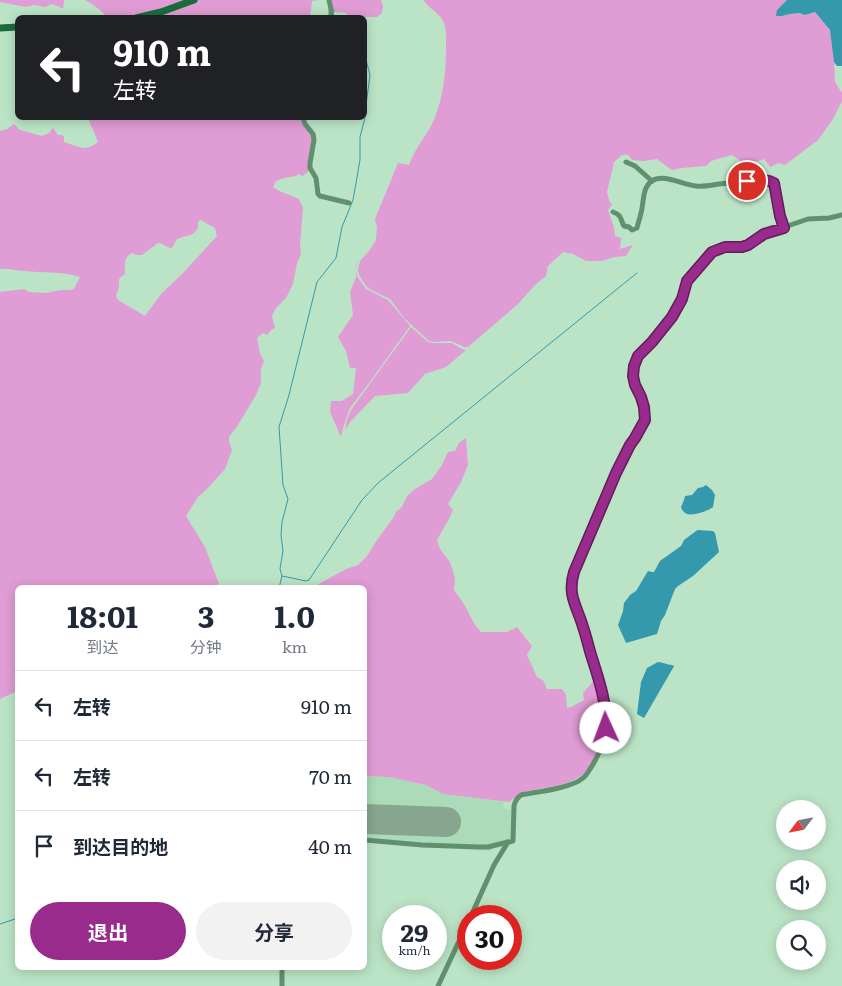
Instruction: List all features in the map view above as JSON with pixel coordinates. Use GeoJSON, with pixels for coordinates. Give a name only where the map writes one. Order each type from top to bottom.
{"type":"FeatureCollection","features":[{"type":"Feature","properties":{"kind":"street"},"geometry":{"type":"LineString","coordinates":[[148,15],[194,0]]}},
{"type":"Feature","properties":{"kind":"street"},"geometry":{"type":"LineString","coordinates":[[329,0],[331,15]]}},
{"type":"Feature","properties":{"kind":"street"},"geometry":{"type":"LineString","coordinates":[[0,28],[15,27]]}},
{"type":"Feature","properties":{"kind":"street"},"geometry":{"type":"LineString","coordinates":[[304,120],[313,134],[314,140],[310,168],[316,178],[318,194],[349,203]]}},
{"type":"Feature","properties":{"kind":"street"},"geometry":{"type":"LineString","coordinates":[[626,162],[635,166],[652,180]]}},
{"type":"Feature","properties":{"kind":"street"},"geometry":{"type":"LineString","coordinates":[[613,212],[621,217],[624,226],[632,230],[637,228],[645,190],[652,180],[661,178],[702,187],[737,182],[770,181],[775,186],[784,228]]}},
{"type":"Feature","properties":{"kind":"street"},"geometry":{"type":"LineString","coordinates":[[367,840],[479,847],[510,842],[513,841],[514,802],[517,798],[521,795],[565,786],[583,778],[602,746],[606,728],[606,715],[604,701],[583,626],[573,601],[571,581],[616,473],[645,420],[644,407],[633,376],[638,356],[672,317],[682,299],[687,281],[712,252],[725,247],[748,245],[764,234],[808,219],[842,215]]}},
{"type":"Feature","properties":{"kind":"street"},"geometry":{"type":"LineString","coordinates":[[476,905],[494,865],[508,842]]}},
{"type":"Feature","properties":{"kind":"street"},"geometry":{"type":"LineString","coordinates":[[438,986],[457,946]]}},
{"type":"Feature","properties":{"kind":"street"},"geometry":{"type":"LineString","coordinates":[[282,970],[282,986]]}},
{"type":"Feature","properties":{"kind":"shaded area"},"geometry":{"type":"Polygon","coordinates":[[[0,0],[64,0],[63,9],[51,4],[46,7],[34,5],[26,7],[0,2],[0,0]]]}},
{"type":"Feature","properties":{"kind":"shaded area"},"geometry":{"type":"Polygon","coordinates":[[[85,0],[319,0],[312,1],[310,15],[105,15],[85,0]]]}},
{"type":"Feature","properties":{"kind":"shaded area"},"geometry":{"type":"Polygon","coordinates":[[[330,0],[381,0],[383,6],[382,13],[377,17],[347,15],[346,13],[333,11],[330,0]]]}},
{"type":"Feature","properties":{"kind":"shaded area"},"geometry":{"type":"Polygon","coordinates":[[[423,0],[787,0],[777,10],[782,16],[799,13],[805,15],[815,12],[830,30],[834,55],[835,82],[842,93],[842,101],[833,119],[818,140],[785,165],[779,163],[770,167],[764,159],[744,164],[732,155],[711,161],[706,166],[673,170],[657,159],[632,160],[628,155],[622,155],[614,162],[607,192],[612,205],[608,210],[615,236],[621,238],[620,249],[633,245],[626,256],[602,261],[586,261],[573,254],[563,252],[548,266],[546,276],[518,304],[468,347],[451,341],[429,341],[405,319],[390,299],[366,286],[358,270],[360,261],[376,240],[377,227],[375,219],[398,163],[409,165],[430,128],[441,99],[445,67],[446,39],[444,22],[423,0]]]}},
{"type":"Feature","properties":{"kind":"shaded area"},"geometry":{"type":"Polygon","coordinates":[[[89,120],[303,120],[313,139],[310,170],[303,176],[298,174],[276,181],[273,187],[299,199],[303,208],[301,254],[297,263],[293,284],[286,298],[276,308],[272,316],[275,328],[267,335],[263,333],[257,338],[264,361],[261,369],[261,383],[256,395],[229,437],[232,450],[225,469],[198,497],[186,516],[205,547],[219,584],[15,585],[15,692],[0,699],[0,292],[24,289],[29,292],[46,293],[70,290],[74,289],[80,277],[59,273],[0,269],[0,131],[14,124],[20,130],[42,136],[49,133],[53,128],[58,135],[64,137],[64,142],[85,148],[98,142],[89,120]],[[200,220],[198,228],[193,234],[177,239],[172,248],[158,243],[142,255],[130,254],[125,262],[125,274],[119,280],[116,296],[118,300],[145,316],[162,293],[217,236],[214,228],[200,220]]]}},
{"type":"Feature","properties":{"kind":"shaded area"},"geometry":{"type":"Polygon","coordinates":[[[356,270],[357,276],[366,289],[388,300],[410,326],[350,408],[341,437],[330,412],[331,401],[342,401],[353,394],[356,368],[350,368],[346,351],[338,337],[353,315],[350,292],[356,277],[356,270]]]}},
{"type":"Feature","properties":{"kind":"shaded area"},"geometry":{"type":"Polygon","coordinates":[[[411,327],[428,342],[452,343],[466,350],[446,367],[425,374],[408,393],[375,396],[350,422],[345,430],[351,410],[411,327]]]}},
{"type":"Feature","properties":{"kind":"shaded area"},"geometry":{"type":"Polygon","coordinates":[[[466,438],[468,465],[461,482],[448,504],[453,510],[437,540],[440,549],[450,562],[455,578],[454,590],[481,632],[507,632],[517,627],[532,646],[527,655],[537,677],[543,680],[547,689],[562,689],[566,695],[567,708],[584,700],[583,693],[596,678],[599,692],[600,740],[596,755],[589,768],[578,778],[563,784],[522,793],[509,802],[443,794],[426,785],[389,777],[367,776],[367,585],[317,585],[346,569],[358,565],[367,556],[396,512],[402,507],[407,496],[432,479],[448,452],[455,451],[459,443],[466,438]]]}},
{"type":"Feature","properties":{"kind":"shaded area"},"geometry":{"type":"Polygon","coordinates":[[[367,776],[389,777],[426,785],[443,794],[504,802],[503,808],[512,810],[511,840],[500,841],[490,851],[367,842],[367,776]]]}},
{"type":"Feature","properties":{"kind":"water"},"geometry":{"type":"Polygon","coordinates":[[[787,0],[842,0],[842,66],[837,66],[834,62],[830,30],[815,12],[805,15],[799,13],[776,16],[777,10],[787,0]]]}},
{"type":"Feature","properties":{"kind":"water"},"geometry":{"type":"Polygon","coordinates":[[[706,485],[715,495],[713,507],[697,514],[687,514],[681,507],[685,496],[692,495],[698,488],[706,485]]]}},
{"type":"Feature","properties":{"kind":"water"},"geometry":{"type":"Polygon","coordinates":[[[698,530],[713,531],[715,533],[719,552],[693,576],[675,589],[657,634],[626,643],[618,625],[624,603],[636,591],[648,571],[654,572],[660,561],[681,546],[684,540],[698,530]]]}},
{"type":"Feature","properties":{"kind":"water"},"geometry":{"type":"Polygon","coordinates":[[[658,662],[674,666],[644,718],[637,714],[641,682],[647,668],[658,662]]]}},
{"type":"Feature","properties":{"kind":"waterway"},"geometry":{"type":"LineString","coordinates":[[333,15],[334,10]]}},
{"type":"Feature","properties":{"kind":"waterway"},"geometry":{"type":"LineString","coordinates":[[367,64],[370,75],[367,98]]}},
{"type":"Feature","properties":{"kind":"waterway"},"geometry":{"type":"LineString","coordinates":[[280,585],[283,551],[282,522],[288,499],[283,485],[279,427],[289,395],[317,282],[336,258],[342,227],[353,200],[360,160],[360,137],[364,120]]}},
{"type":"Feature","properties":{"kind":"waterway"},"geometry":{"type":"LineString","coordinates":[[282,576],[309,580],[362,500],[378,483],[637,273]]}},
{"type":"Feature","properties":{"kind":"waterway"},"geometry":{"type":"LineString","coordinates":[[0,924],[15,919]]}},
{"type":"Feature","properties":{"kind":"runway"},"geometry":{"type":"LineString","coordinates":[[367,819],[446,822]]}},
{"type":"Feature","properties":{"kind":"route"},"geometry":{"type":"LineString","coordinates":[[606,728],[604,701],[583,626],[573,601],[571,581],[616,473],[645,420],[644,407],[633,376],[638,356],[672,317],[682,299],[687,281],[712,252],[725,247],[742,247],[764,234],[784,228],[774,183],[766,180],[747,181]]}}]}
